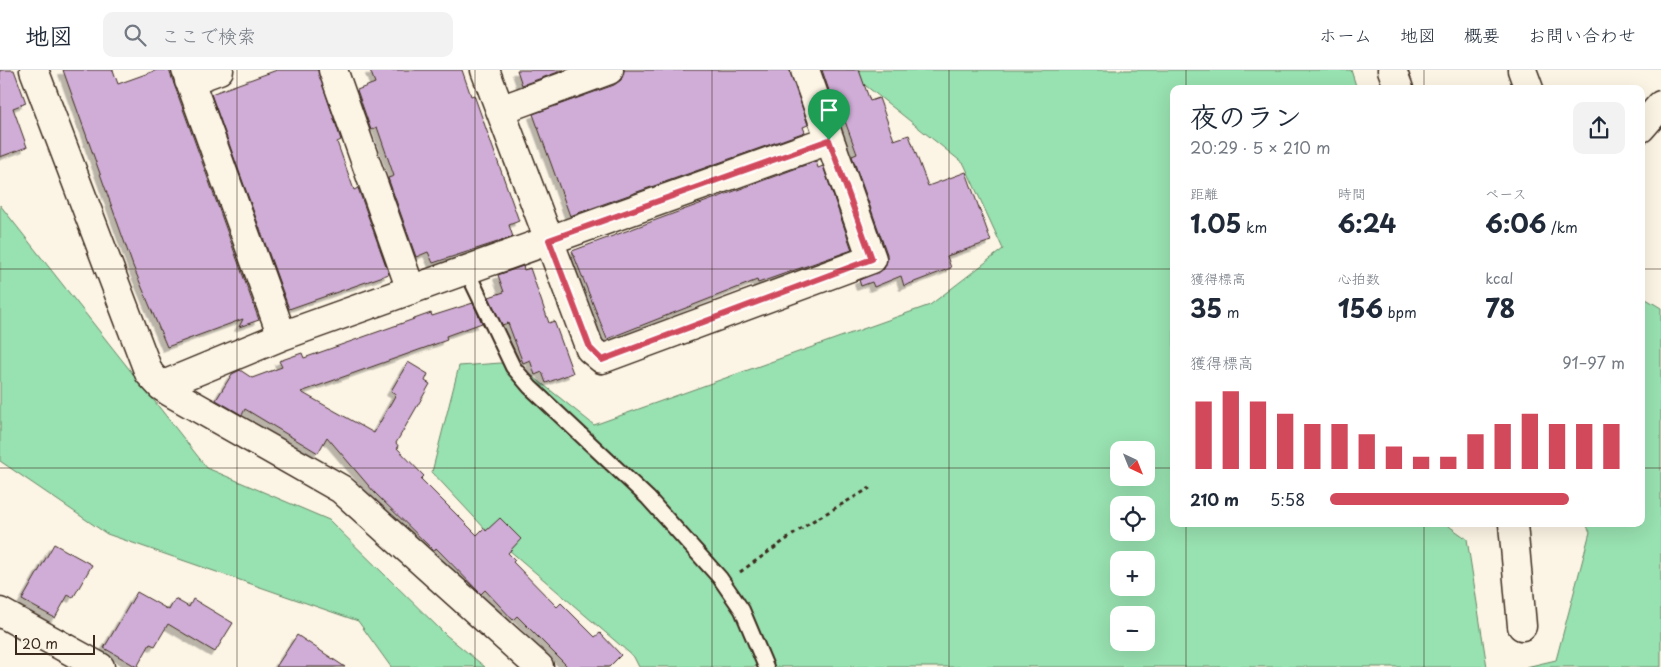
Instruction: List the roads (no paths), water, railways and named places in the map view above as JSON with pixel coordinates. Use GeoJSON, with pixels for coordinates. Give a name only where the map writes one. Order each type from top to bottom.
{"type":"FeatureCollection","features":[{"type":"Feature","properties":{"kind":"street"},"geometry":{"type":"LineString","coordinates":[[34,70],[149,373],[161,386],[341,490],[539,667]]}},
{"type":"Feature","properties":{"kind":"street"},"geometry":{"type":"LineString","coordinates":[[219,70],[187,75],[282,336]]}},
{"type":"Feature","properties":{"kind":"street"},"geometry":{"type":"LineString","coordinates":[[333,70],[411,290]]}},
{"type":"Feature","properties":{"kind":"street"},"geometry":{"type":"LineString","coordinates":[[485,70],[590,348],[602,360],[872,259],[805,70]]}},
{"type":"Feature","properties":{"kind":"street"},"geometry":{"type":"LineString","coordinates":[[500,110],[609,70]]}},
{"type":"Feature","properties":{"kind":"street"},"geometry":{"type":"LineString","coordinates":[[1392,70],[1398,85]]}},
{"type":"Feature","properties":{"kind":"street"},"geometry":{"type":"LineString","coordinates":[[1522,70],[1528,85]]}},
{"type":"Feature","properties":{"kind":"street"},"geometry":{"type":"LineString","coordinates":[[1645,123],[1661,105]]}},
{"type":"Feature","properties":{"kind":"street"},"geometry":{"type":"LineString","coordinates":[[161,386],[282,336],[829,140]]}},
{"type":"Feature","properties":{"kind":"street"},"geometry":{"type":"LineString","coordinates":[[1513,527],[1522,626]]}},
{"type":"Feature","properties":{"kind":"street"},"geometry":{"type":"LineString","coordinates":[[0,612],[100,667]]}},
{"type":"Feature","properties":{"kind":"lane"},"geometry":{"type":"LineString","coordinates":[[466,269],[513,367],[530,387],[648,498],[720,578],[742,610],[766,667]]}}]}
